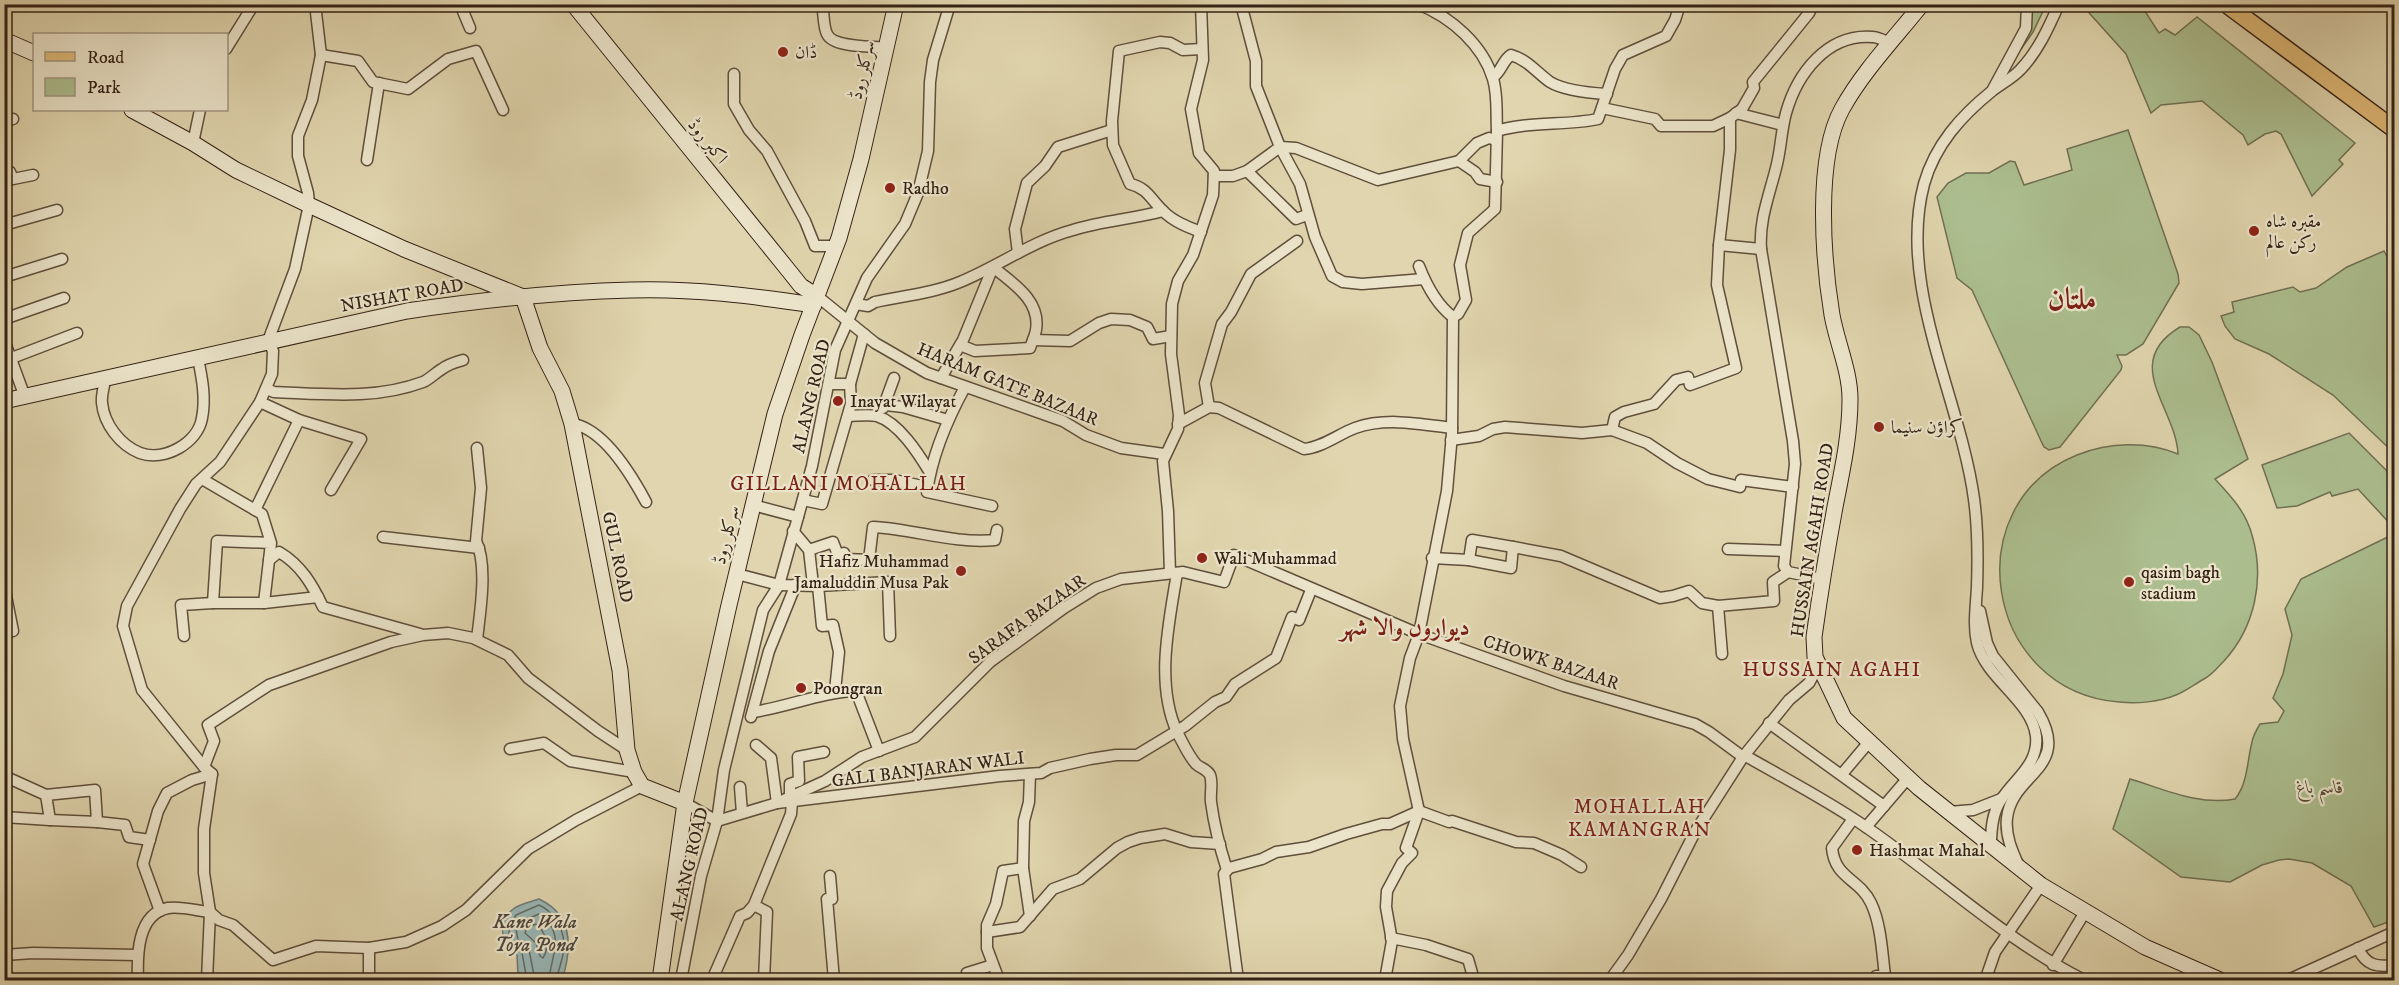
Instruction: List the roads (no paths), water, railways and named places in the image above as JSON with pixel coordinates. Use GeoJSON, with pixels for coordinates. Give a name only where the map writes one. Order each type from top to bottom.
{"type":"FeatureCollection","features":[{"type":"Feature","properties":{"kind":"main road","name":"اکبر روڈ"},"geometry":{"type":"LineString","coordinates":[[573,4],[789,272],[815,301]]}},
{"type":"Feature","properties":{"kind":"main road","name":"سرکلر روڈ"},"geometry":{"type":"LineString","coordinates":[[660,981],[677,875],[685,802],[736,574],[775,414],[836,246],[861,159],[896,4]]}},
{"type":"Feature","properties":{"kind":"main road","name":"HUSSAIN AGAHI ROAD"},"geometry":{"type":"LineString","coordinates":[[1922,4],[1860,80],[1835,123],[1824,184],[1826,257],[1832,315],[1850,397],[1847,446],[1822,579],[1814,637],[1815,657],[1844,718],[1908,778],[1949,812],[2041,885],[2145,947],[2220,981]]}},
{"type":"Feature","properties":{"kind":"main road"},"geometry":{"type":"LineString","coordinates":[[2226,4],[2394,129]]}},
{"type":"Feature","properties":{"kind":"main road"},"geometry":{"type":"LineString","coordinates":[[2244,4],[2394,116]]}},
{"type":"Feature","properties":{"kind":"main road"},"geometry":{"type":"LineString","coordinates":[[4,40],[33,53]]}},
{"type":"Feature","properties":{"kind":"main road"},"geometry":{"type":"LineString","coordinates":[[134,111],[193,143],[236,170],[309,205],[404,249],[523,297]]}},
{"type":"Feature","properties":{"kind":"main road","name":"NISHAT ROAD"},"geometry":{"type":"LineString","coordinates":[[4,401],[407,311],[523,297],[632,290],[724,292],[815,301]]}},
{"type":"Feature","properties":{"kind":"main road","name":"GUL ROAD"},"geometry":{"type":"LineString","coordinates":[[523,297],[540,348],[562,391],[572,423],[621,670],[627,750],[634,772],[642,786]]}},
{"type":"Feature","properties":{"kind":"main road"},"geometry":{"type":"LineString","coordinates":[[642,786],[685,802]]}},
{"type":"Feature","properties":{"kind":"street"},"geometry":{"type":"LineString","coordinates":[[228,46],[254,4]]}},
{"type":"Feature","properties":{"kind":"street"},"geometry":{"type":"LineString","coordinates":[[208,771],[142,690],[123,626],[127,606],[180,509],[195,484],[220,462],[260,402],[272,374],[273,351],[268,341],[295,269],[309,205],[308,193],[297,156],[298,136],[312,100],[321,55],[315,4]]}},
{"type":"Feature","properties":{"kind":"street"},"geometry":{"type":"LineString","coordinates":[[460,4],[470,28]]}},
{"type":"Feature","properties":{"kind":"street"},"geometry":{"type":"LineString","coordinates":[[822,4],[826,33],[832,40],[839,43],[887,48]]}},
{"type":"Feature","properties":{"kind":"street","name":"ALANG ROAD"},"geometry":{"type":"LineString","coordinates":[[681,981],[701,876],[717,821],[724,770],[763,610],[779,585],[803,500],[835,350],[867,278],[905,224],[918,193],[928,151],[933,60],[950,4]]}},
{"type":"Feature","properties":{"kind":"street"},"geometry":{"type":"LineString","coordinates":[[1201,4],[1203,60],[1191,109],[1199,153],[1214,171],[1214,176],[1213,195],[1201,232],[1193,255],[1177,284],[1172,304],[1171,336],[1178,429],[1162,461],[1176,573],[1168,630],[1166,680],[1169,713],[1177,731],[1194,761],[1210,775],[1212,781],[1211,800],[1227,870]]}},
{"type":"Feature","properties":{"kind":"street"},"geometry":{"type":"LineString","coordinates":[[1241,4],[1256,61],[1256,86],[1280,147],[1300,184],[1320,253],[1332,276],[1343,282],[1362,285],[1424,279]]}},
{"type":"Feature","properties":{"kind":"street"},"geometry":{"type":"LineString","coordinates":[[1418,4],[1443,17],[1475,43],[1492,77],[1496,135],[1495,209],[1468,233],[1460,265],[1466,300],[1458,314],[1453,317]]}},
{"type":"Feature","properties":{"kind":"street"},"geometry":{"type":"LineString","coordinates":[[1214,176],[1233,176],[1247,171],[1280,147],[1296,148],[1378,180],[1459,160],[1478,143],[1517,126],[1598,119],[1615,69],[1623,55],[1666,36],[1675,20],[1680,4]]}},
{"type":"Feature","properties":{"kind":"street"},"geometry":{"type":"LineString","coordinates":[[1602,108],[1655,119],[1661,126],[1713,126],[1733,115],[1749,99],[1754,88],[1753,82],[1786,39],[1809,14],[1813,4]]}},
{"type":"Feature","properties":{"kind":"street"},"geometry":{"type":"LineString","coordinates":[[1991,92],[2026,28],[2027,4]]}},
{"type":"Feature","properties":{"kind":"street"},"geometry":{"type":"LineString","coordinates":[[1991,845],[1994,815],[2001,799],[2029,766],[2036,739],[2027,713],[1982,658],[1975,629],[1978,542],[1972,483],[1923,294],[1917,239],[1925,183],[1938,149],[1958,123],[1991,92],[2021,69],[2048,29],[2059,4]]}},
{"type":"Feature","properties":{"kind":"street"},"geometry":{"type":"LineString","coordinates":[[1822,579],[1788,572],[1784,566],[1793,487],[1794,441],[1761,249],[1760,224],[1777,166],[1783,125],[1793,93],[1810,64],[1828,49],[1848,40],[1873,37],[1890,43]]}},
{"type":"Feature","properties":{"kind":"street"},"geometry":{"type":"LineString","coordinates":[[1201,232],[1182,225],[1163,211],[1148,192],[1140,186],[1131,184],[1113,145],[1112,130],[1119,51],[1160,42],[1182,50],[1202,49]]}},
{"type":"Feature","properties":{"kind":"street"},"geometry":{"type":"LineString","coordinates":[[321,55],[358,61],[373,82],[408,89],[448,58],[476,51],[503,110]]}},
{"type":"Feature","properties":{"kind":"street"},"geometry":{"type":"LineString","coordinates":[[1492,77],[1502,70],[1507,58],[1511,55],[1525,60],[1551,82],[1586,92],[1607,94]]}},
{"type":"Feature","properties":{"kind":"street"},"geometry":{"type":"LineString","coordinates":[[734,74],[734,104],[749,130],[766,150],[805,221],[815,246],[836,246]]}},
{"type":"Feature","properties":{"kind":"street"},"geometry":{"type":"LineString","coordinates":[[368,160],[380,83]]}},
{"type":"Feature","properties":{"kind":"street"},"geometry":{"type":"LineString","coordinates":[[193,143],[200,111]]}},
{"type":"Feature","properties":{"kind":"street"},"geometry":{"type":"LineString","coordinates":[[1733,115],[1783,125]]}},
{"type":"Feature","properties":{"kind":"street"},"geometry":{"type":"LineString","coordinates":[[1612,430],[1615,417],[1624,412],[1654,405],[1676,380],[1688,377],[1690,385],[1736,368],[1718,285],[1719,245],[1733,115]]}},
{"type":"Feature","properties":{"kind":"street"},"geometry":{"type":"LineString","coordinates":[[1018,253],[1015,229],[1027,183],[1045,166],[1058,147],[1112,130]]}},
{"type":"Feature","properties":{"kind":"street"},"geometry":{"type":"LineString","coordinates":[[1459,160],[1475,172],[1480,179],[1497,182]]}},
{"type":"Feature","properties":{"kind":"street"},"geometry":{"type":"LineString","coordinates":[[1247,171],[1296,219],[1308,215]]}},
{"type":"Feature","properties":{"kind":"street"},"geometry":{"type":"LineString","coordinates":[[4,173],[10,172],[14,180],[33,175]]}},
{"type":"Feature","properties":{"kind":"street"},"geometry":{"type":"LineString","coordinates":[[4,225],[57,210]]}},
{"type":"Feature","properties":{"kind":"street"},"geometry":{"type":"LineString","coordinates":[[856,304],[868,306],[875,302],[957,283],[993,267],[1033,244],[1074,229],[1134,219],[1163,211]]}},
{"type":"Feature","properties":{"kind":"street"},"geometry":{"type":"LineString","coordinates":[[1209,407],[1205,383],[1222,324],[1251,274],[1297,242]]}},
{"type":"Feature","properties":{"kind":"street"},"geometry":{"type":"LineString","coordinates":[[1719,245],[1761,249]]}},
{"type":"Feature","properties":{"kind":"street"},"geometry":{"type":"LineString","coordinates":[[4,277],[62,259]]}},
{"type":"Feature","properties":{"kind":"street"},"geometry":{"type":"LineString","coordinates":[[1419,266],[1424,279],[1443,310],[1453,317]]}},
{"type":"Feature","properties":{"kind":"street"},"geometry":{"type":"LineString","coordinates":[[960,345],[975,351],[1030,348],[1036,330],[1036,320],[1026,293],[993,267]]}},
{"type":"Feature","properties":{"kind":"street"},"geometry":{"type":"LineString","coordinates":[[941,378],[960,345],[993,267]]}},
{"type":"Feature","properties":{"kind":"street"},"geometry":{"type":"LineString","coordinates":[[4,319],[64,298]]}},
{"type":"Feature","properties":{"kind":"street","name":"HARAM GATE BAZAAR"},"geometry":{"type":"LineString","coordinates":[[815,301],[849,322],[875,343],[941,378],[1063,421],[1086,435],[1121,448],[1164,454]]}},
{"type":"Feature","properties":{"kind":"street"},"geometry":{"type":"LineString","coordinates":[[1385,981],[1391,938],[1386,907],[1387,891],[1402,863],[1412,853],[1406,848],[1419,811],[1403,739],[1400,706],[1410,658],[1419,634],[1432,558],[1447,491],[1452,428],[1453,317]]}},
{"type":"Feature","properties":{"kind":"street"},"geometry":{"type":"LineString","coordinates":[[1033,340],[1070,341],[1099,323],[1111,319],[1130,320],[1147,327],[1153,339],[1171,336]]}},
{"type":"Feature","properties":{"kind":"street"},"geometry":{"type":"LineString","coordinates":[[8,360],[77,333]]}},
{"type":"Feature","properties":{"kind":"street"},"geometry":{"type":"LineString","coordinates":[[803,500],[822,504],[851,404],[850,384],[864,334]]}},
{"type":"Feature","properties":{"kind":"street"},"geometry":{"type":"LineString","coordinates":[[4,340],[8,360],[25,397]]}},
{"type":"Feature","properties":{"kind":"street"},"geometry":{"type":"LineString","coordinates":[[105,380],[101,402],[107,424],[122,441],[141,453],[162,454],[177,449],[192,440],[202,420],[203,386],[198,358]]}},
{"type":"Feature","properties":{"kind":"street"},"geometry":{"type":"LineString","coordinates":[[266,389],[274,392],[334,395],[390,392],[427,381],[444,367],[463,360]]}},
{"type":"Feature","properties":{"kind":"street"},"geometry":{"type":"LineString","coordinates":[[876,416],[886,405],[894,378]]}},
{"type":"Feature","properties":{"kind":"street"},"geometry":{"type":"LineString","coordinates":[[829,384],[850,384]]}},
{"type":"Feature","properties":{"kind":"street"},"geometry":{"type":"LineString","coordinates":[[965,387],[948,420],[930,471],[927,492],[992,506]]}},
{"type":"Feature","properties":{"kind":"street"},"geometry":{"type":"LineString","coordinates":[[260,402],[299,420],[361,439],[331,490]]}},
{"type":"Feature","properties":{"kind":"street"},"geometry":{"type":"LineString","coordinates":[[886,405],[903,407],[948,420]]}},
{"type":"Feature","properties":{"kind":"street"},"geometry":{"type":"LineString","coordinates":[[1178,424],[1209,407],[1219,408],[1304,449],[1357,427],[1382,422],[1452,428]]}},
{"type":"Feature","properties":{"kind":"street"},"geometry":{"type":"LineString","coordinates":[[848,416],[876,416],[907,439],[930,471]]}},
{"type":"Feature","properties":{"kind":"street"},"geometry":{"type":"LineString","coordinates":[[255,510],[299,420]]}},
{"type":"Feature","properties":{"kind":"street"},"geometry":{"type":"LineString","coordinates":[[572,423],[581,425],[605,443],[630,472],[646,502]]}},
{"type":"Feature","properties":{"kind":"street"},"geometry":{"type":"LineString","coordinates":[[1451,440],[1479,436],[1493,429],[1505,427],[1582,433],[1612,430],[1647,443],[1677,463],[1708,479],[1740,487],[1741,480],[1793,487]]}},
{"type":"Feature","properties":{"kind":"street"},"geometry":{"type":"LineString","coordinates":[[477,448],[481,488],[476,541],[479,548],[482,583],[477,639]]}},
{"type":"Feature","properties":{"kind":"street"},"geometry":{"type":"LineString","coordinates":[[202,479],[262,514],[271,543],[264,603]]}},
{"type":"Feature","properties":{"kind":"street"},"geometry":{"type":"LineString","coordinates":[[873,480],[894,480],[927,487]]}},
{"type":"Feature","properties":{"kind":"street"},"geometry":{"type":"LineString","coordinates":[[753,505],[798,518]]}},
{"type":"Feature","properties":{"kind":"street"},"geometry":{"type":"LineString","coordinates":[[809,550],[832,542],[838,555],[844,553],[846,559],[869,560],[873,527],[895,528],[963,541],[995,540],[997,530]]}},
{"type":"Feature","properties":{"kind":"street"},"geometry":{"type":"LineString","coordinates":[[793,531],[809,550],[822,626],[833,625],[839,652],[835,691]]}},
{"type":"Feature","properties":{"kind":"street"},"geometry":{"type":"LineString","coordinates":[[383,537],[479,548]]}},
{"type":"Feature","properties":{"kind":"street"},"geometry":{"type":"LineString","coordinates":[[1469,560],[1472,540],[1513,547],[1561,556],[1660,598],[1689,591],[1702,603],[1718,606],[1774,601],[1773,582],[1788,572]]}},
{"type":"Feature","properties":{"kind":"street"},"geometry":{"type":"LineString","coordinates":[[213,603],[217,541],[271,543]]}},
{"type":"Feature","properties":{"kind":"street"},"geometry":{"type":"LineString","coordinates":[[1432,558],[1469,560],[1511,568],[1513,547]]}},
{"type":"Feature","properties":{"kind":"street"},"geometry":{"type":"LineString","coordinates":[[1728,549],[1785,551]]}},
{"type":"Feature","properties":{"kind":"street"},"geometry":{"type":"LineString","coordinates":[[269,560],[279,552],[294,560],[311,583],[323,607],[423,635]]}},
{"type":"Feature","properties":{"kind":"street","name":"CHOWK BAZAAR"},"geometry":{"type":"LineString","coordinates":[[1176,573],[1224,582],[1234,555],[1311,590],[1419,634],[1564,686],[1695,724],[1744,756],[1866,827],[2008,934],[2053,965],[2084,981]]}},
{"type":"Feature","properties":{"kind":"street","name":"SARAFA BAZAAR"},"geometry":{"type":"LineString","coordinates":[[717,821],[791,799],[825,781],[845,766],[915,737],[990,662],[1064,608],[1096,588],[1121,579],[1176,573]]}},
{"type":"Feature","properties":{"kind":"street"},"geometry":{"type":"LineString","coordinates":[[736,574],[779,585],[888,582],[890,636]]}},
{"type":"Feature","properties":{"kind":"street"},"geometry":{"type":"LineString","coordinates":[[739,715],[752,717],[771,646],[796,584]]}},
{"type":"Feature","properties":{"kind":"street"},"geometry":{"type":"LineString","coordinates":[[4,586],[14,631]]}},
{"type":"Feature","properties":{"kind":"street","name":"GALI BANJARAN WALI"},"geometry":{"type":"LineString","coordinates":[[791,799],[1041,774],[1050,768],[1090,759],[1137,755],[1177,731],[1215,702],[1226,697],[1235,684],[1276,658],[1292,616],[1299,620],[1311,590]]}},
{"type":"Feature","properties":{"kind":"street"},"geometry":{"type":"LineString","coordinates":[[1977,593],[1984,631],[1993,656],[2038,712],[2049,739],[2045,758],[2013,800],[2007,818],[2009,840],[2020,868]]}},
{"type":"Feature","properties":{"kind":"street"},"geometry":{"type":"LineString","coordinates":[[184,636],[181,605],[264,603],[318,597]]}},
{"type":"Feature","properties":{"kind":"street"},"geometry":{"type":"LineString","coordinates":[[1718,606],[1722,654]]}},
{"type":"Feature","properties":{"kind":"street"},"geometry":{"type":"LineString","coordinates":[[207,981],[210,912],[204,873],[204,829],[208,771],[214,741],[208,725],[269,685],[391,642],[423,635],[448,633],[477,639],[508,655],[528,678],[627,750]]}},
{"type":"Feature","properties":{"kind":"street"},"geometry":{"type":"LineString","coordinates":[[756,643],[771,646]]}},
{"type":"Feature","properties":{"kind":"street"},"geometry":{"type":"LineString","coordinates":[[1610,981],[1661,899],[1695,832],[1744,756],[1789,700],[1809,682],[1819,665]]}},
{"type":"Feature","properties":{"kind":"street"},"geometry":{"type":"LineString","coordinates":[[753,712],[780,708],[835,691],[856,691],[879,751]]}},
{"type":"Feature","properties":{"kind":"street"},"geometry":{"type":"LineString","coordinates":[[1769,723],[1884,806]]}},
{"type":"Feature","properties":{"kind":"street"},"geometry":{"type":"LineString","coordinates":[[1842,774],[1869,742]]}},
{"type":"Feature","properties":{"kind":"street"},"geometry":{"type":"LineString","coordinates":[[510,749],[544,743],[570,761],[634,772]]}},
{"type":"Feature","properties":{"kind":"street"},"geometry":{"type":"LineString","coordinates":[[756,744],[771,758],[777,803]]}},
{"type":"Feature","properties":{"kind":"street"},"geometry":{"type":"LineString","coordinates":[[712,981],[740,916],[747,913],[754,905],[791,814],[790,784],[799,781],[798,757],[824,752]]}},
{"type":"Feature","properties":{"kind":"street"},"geometry":{"type":"LineString","coordinates":[[160,911],[143,864],[158,811],[167,794],[208,771]]}},
{"type":"Feature","properties":{"kind":"street"},"geometry":{"type":"LineString","coordinates":[[1030,774],[1029,802],[1024,822],[1023,868],[1030,916]]}},
{"type":"Feature","properties":{"kind":"street"},"geometry":{"type":"LineString","coordinates":[[4,776],[46,795],[95,790],[97,822]]}},
{"type":"Feature","properties":{"kind":"street"},"geometry":{"type":"LineString","coordinates":[[1866,827],[1908,778]]}},
{"type":"Feature","properties":{"kind":"street"},"geometry":{"type":"LineString","coordinates":[[138,981],[137,954],[144,929],[154,913],[169,908],[210,912],[219,920],[233,925],[273,960],[316,946],[369,948],[406,942],[442,926],[466,910],[528,849],[576,819],[642,786]]}},
{"type":"Feature","properties":{"kind":"street"},"geometry":{"type":"LineString","coordinates":[[740,787],[742,813]]}},
{"type":"Feature","properties":{"kind":"street"},"geometry":{"type":"LineString","coordinates":[[46,795],[50,820]]}},
{"type":"Feature","properties":{"kind":"street"},"geometry":{"type":"LineString","coordinates":[[1949,812],[1973,810],[2001,799]]}},
{"type":"Feature","properties":{"kind":"street"},"geometry":{"type":"LineString","coordinates":[[685,802],[717,821]]}},
{"type":"Feature","properties":{"kind":"street"},"geometry":{"type":"LineString","coordinates":[[1238,981],[1233,935],[1223,882],[1224,874],[1227,870],[1276,852],[1309,847],[1346,834],[1390,824],[1419,811],[1516,842],[1534,843],[1562,855],[1581,867]]}},
{"type":"Feature","properties":{"kind":"street"},"geometry":{"type":"LineString","coordinates":[[4,817],[125,825],[129,837],[150,840]]}},
{"type":"Feature","properties":{"kind":"street"},"geometry":{"type":"LineString","coordinates":[[1853,819],[1833,848],[1833,854],[1837,868],[1860,888],[1870,901],[1875,913],[1887,978],[1876,976],[1873,981]]}},
{"type":"Feature","properties":{"kind":"street"},"geometry":{"type":"LineString","coordinates":[[987,932],[1020,927],[1053,889],[1080,879],[1117,848],[1140,837],[1164,834],[1191,842],[1220,844]]}},
{"type":"Feature","properties":{"kind":"street"},"geometry":{"type":"LineString","coordinates":[[999,981],[987,948],[987,925],[996,904],[1003,871],[1023,868]]}},
{"type":"Feature","properties":{"kind":"street"},"geometry":{"type":"LineString","coordinates":[[830,876],[832,899],[827,899],[834,981]]}},
{"type":"Feature","properties":{"kind":"street"},"geometry":{"type":"LineString","coordinates":[[1986,978],[1995,952],[2041,885]]}},
{"type":"Feature","properties":{"kind":"street"},"geometry":{"type":"LineString","coordinates":[[754,905],[767,912],[764,981]]}},
{"type":"Feature","properties":{"kind":"street"},"geometry":{"type":"LineString","coordinates":[[2053,965],[2085,912]]}},
{"type":"Feature","properties":{"kind":"street"},"geometry":{"type":"LineString","coordinates":[[2288,981],[2394,932]]}},
{"type":"Feature","properties":{"kind":"street"},"geometry":{"type":"LineString","coordinates":[[1391,938],[1426,945],[1468,959],[1474,981]]}},
{"type":"Feature","properties":{"kind":"street"},"geometry":{"type":"LineString","coordinates":[[369,948],[369,981]]}},
{"type":"Feature","properties":{"kind":"street"},"geometry":{"type":"LineString","coordinates":[[2358,948],[2361,956],[2375,966],[2394,965]]}},
{"type":"Feature","properties":{"kind":"street"},"geometry":{"type":"LineString","coordinates":[[4,955],[33,952],[137,954]]}},
{"type":"Feature","properties":{"kind":"street"},"geometry":{"type":"LineString","coordinates":[[968,981],[967,973],[993,964]]}},
{"type":"Feature","properties":{"kind":"water","name":"Kane Wala Toya Pond"},"geometry":{"type":"Polygon","coordinates":[[[539,899],[559,914],[564,923],[568,957],[562,980],[524,980],[518,975],[517,955],[508,946],[503,934],[504,921],[512,910],[539,899]]]}},
{"type":"Feature","properties":{"kind":"place","name":"ڈان"},"geometry":{"type":"Point","coordinates":[783,52]}},
{"type":"Feature","properties":{"kind":"place","name":"Radho"},"geometry":{"type":"Point","coordinates":[890,188]}},
{"type":"Feature","properties":{"kind":"place","name":"مقبرہ شاہ رکن عالم"},"geometry":{"type":"Point","coordinates":[2254,231]}},
{"type":"Feature","properties":{"kind":"place","name":"Inayat Wilayat"},"geometry":{"type":"Point","coordinates":[838,401]}},
{"type":"Feature","properties":{"kind":"place","name":"کراؤن سنیما"},"geometry":{"type":"Point","coordinates":[1879,427]}},
{"type":"Feature","properties":{"kind":"place","name":"Wali Muhammad"},"geometry":{"type":"Point","coordinates":[1202,558]}},
{"type":"Feature","properties":{"kind":"place","name":"Hafiz Muhammad Jamaluddin Musa Pak"},"geometry":{"type":"Point","coordinates":[961,571]}},
{"type":"Feature","properties":{"kind":"place","name":"qasim bagh stadium"},"geometry":{"type":"Point","coordinates":[2129,582]}},
{"type":"Feature","properties":{"kind":"place","name":"Poongran"},"geometry":{"type":"Point","coordinates":[801,688]}},
{"type":"Feature","properties":{"kind":"place","name":"Hashmat Mahal"},"geometry":{"type":"Point","coordinates":[1857,850]}},
{"type":"Feature","properties":{"kind":"district","name":"ملتان"},"geometry":{"type":"Point","coordinates":[2072,299]}},
{"type":"Feature","properties":{"kind":"district","name":"GILLANI MOHALLAH"},"geometry":{"type":"Point","coordinates":[849,483]}},
{"type":"Feature","properties":{"kind":"district","name":"دیواروں والا شہر"},"geometry":{"type":"Point","coordinates":[1405,627]}},
{"type":"Feature","properties":{"kind":"district","name":"HUSSAIN AGAHI"},"geometry":{"type":"Point","coordinates":[1832,669]}},
{"type":"Feature","properties":{"kind":"district","name":"MOHALLAH KAMANGRAN"},"geometry":{"type":"Point","coordinates":[1640,818]}},
{"type":"Feature","properties":{"kind":"park label","name":"قاسم باغ"},"geometry":{"type":"Point","coordinates":[2320,787]}}]}
